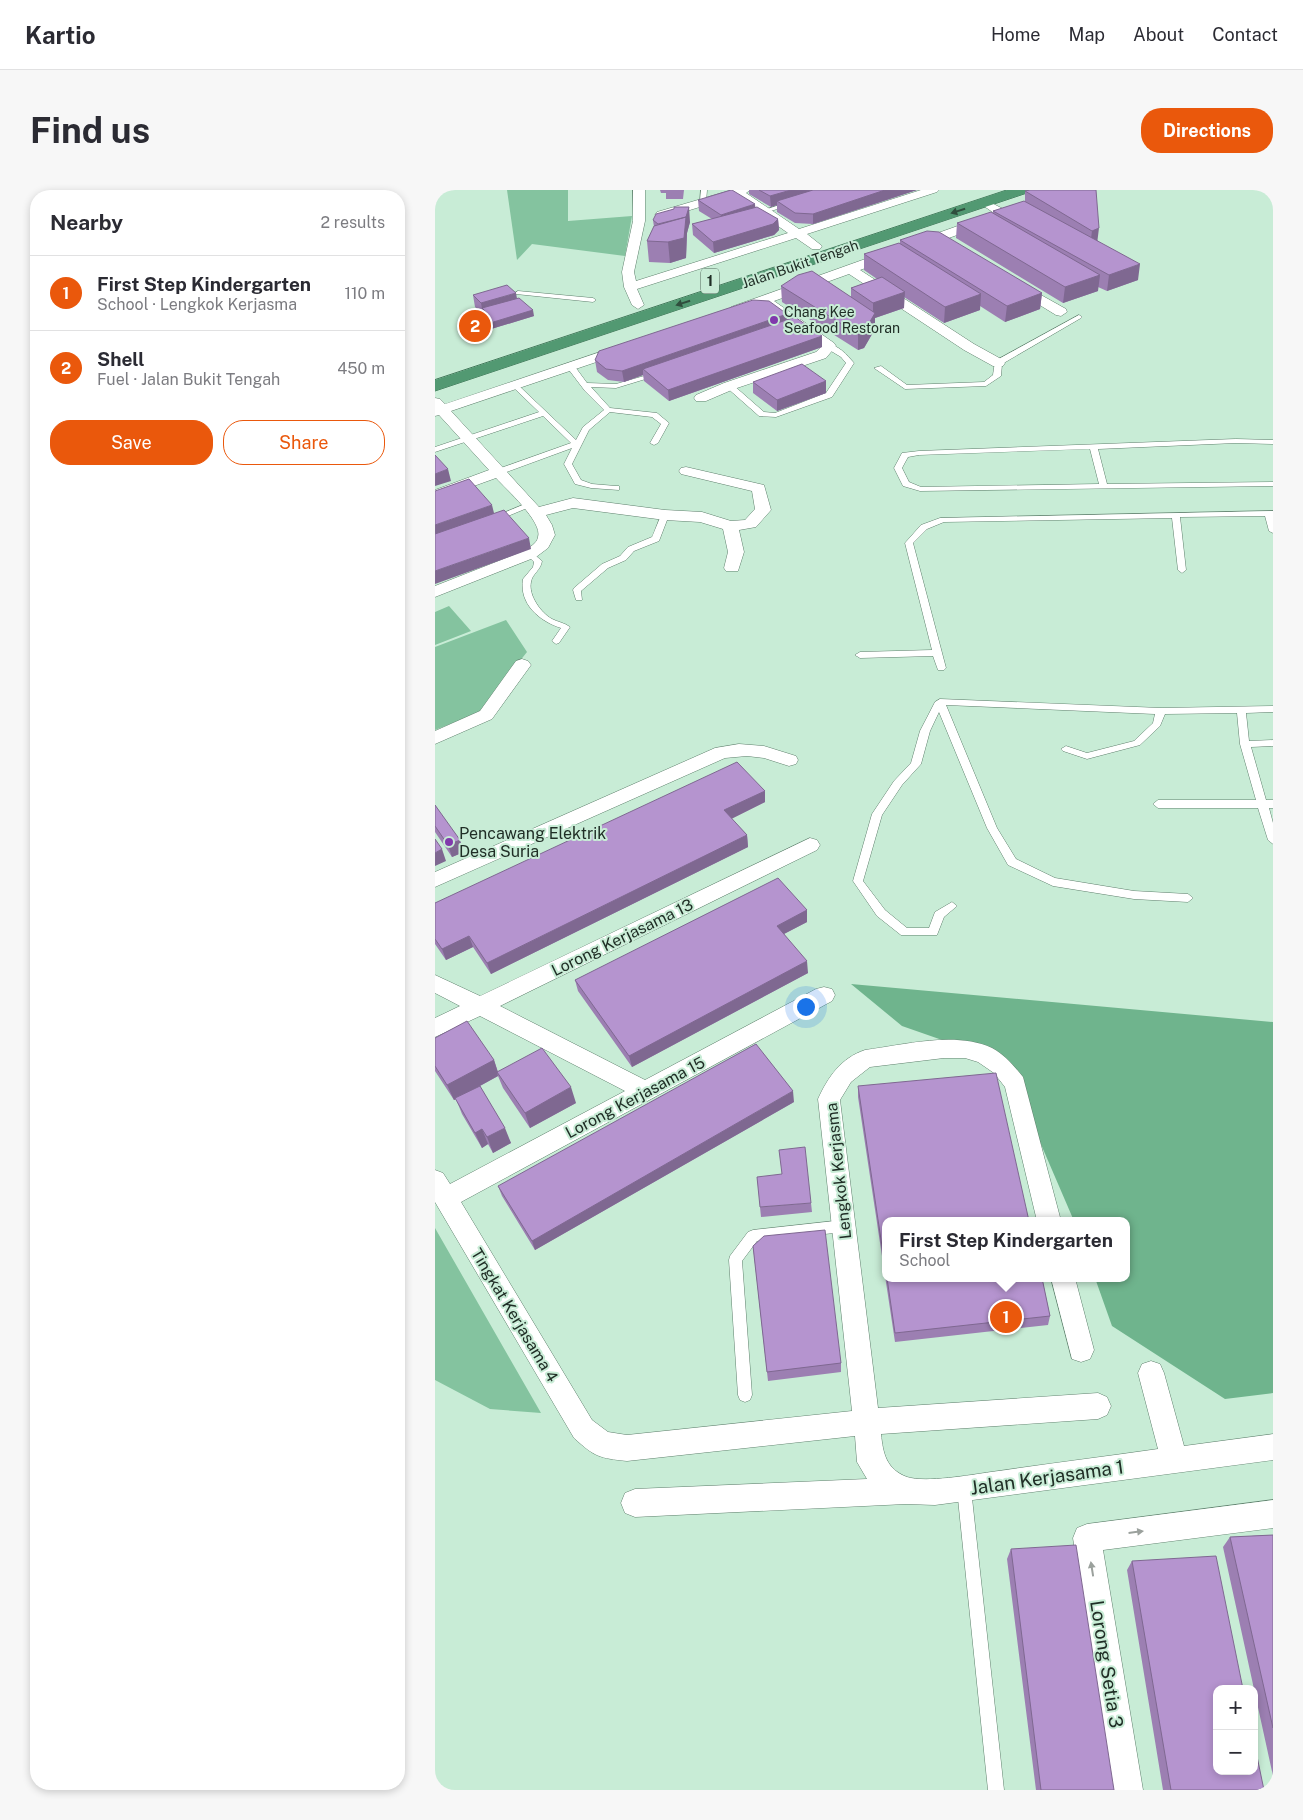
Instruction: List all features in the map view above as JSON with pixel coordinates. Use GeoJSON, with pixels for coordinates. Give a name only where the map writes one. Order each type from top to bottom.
{"type":"FeatureCollection","features":[{"type":"Feature","properties":{"kind":"highway","name":"Jalan Bukit Tengah"},"geometry":{"type":"LineString","coordinates":[[435,374],[816,246],[984,196],[1023,191]]}},
{"type":"Feature","properties":{"kind":"highway","name":"Jalan Bukit Tengah"},"geometry":{"type":"LineString","coordinates":[[435,386],[795,266],[984,196]]}},
{"type":"Feature","properties":{"kind":"street"},"geometry":{"type":"LineString","coordinates":[[638,305],[629,287],[628,272],[639,222],[639,190]]}},
{"type":"Feature","properties":{"kind":"street"},"geometry":{"type":"LineString","coordinates":[[629,287],[930,190]]}},
{"type":"Feature","properties":{"kind":"street"},"geometry":{"type":"LineString","coordinates":[[639,222],[704,196],[740,191],[765,211],[816,246]]}},
{"type":"Feature","properties":{"kind":"street"},"geometry":{"type":"LineString","coordinates":[[984,196],[1003,214]]}},
{"type":"Feature","properties":{"kind":"street"},"geometry":{"type":"LineString","coordinates":[[719,316],[1015,209]]}},
{"type":"Feature","properties":{"kind":"street"},"geometry":{"type":"LineString","coordinates":[[934,238],[951,248]]}},
{"type":"Feature","properties":{"kind":"street"},"geometry":{"type":"LineString","coordinates":[[795,266],[816,280]]}},
{"type":"Feature","properties":{"kind":"street"},"geometry":{"type":"LineString","coordinates":[[849,268],[869,285],[998,363]]}},
{"type":"Feature","properties":{"kind":"street"},"geometry":{"type":"LineString","coordinates":[[1002,277],[1061,312]]}},
{"type":"Feature","properties":{"kind":"street"},"geometry":{"type":"LineString","coordinates":[[701,398],[729,386],[821,355],[829,346],[795,326],[765,300]]}},
{"type":"Feature","properties":{"kind":"street"},"geometry":{"type":"LineString","coordinates":[[435,592],[537,549],[547,537],[548,530],[498,472],[437,408],[516,385],[635,344]]}},
{"type":"Feature","properties":{"kind":"street"},"geometry":{"type":"LineString","coordinates":[[532,510],[573,503],[665,515],[702,517],[730,526],[749,524],[763,510],[759,488],[744,482],[717,479],[686,471]]}},
{"type":"Feature","properties":{"kind":"street"},"geometry":{"type":"LineString","coordinates":[[435,494],[498,472]]}},
{"type":"Feature","properties":{"kind":"street"},"geometry":{"type":"LineString","coordinates":[[730,526],[736,552],[732,568]]}},
{"type":"Feature","properties":{"kind":"street"},"geometry":{"type":"LineString","coordinates":[[435,738],[486,715],[521,665]]}},
{"type":"Feature","properties":{"kind":"street"},"geometry":{"type":"LineString","coordinates":[[435,880],[721,752],[751,749],[789,760]]}},
{"type":"Feature","properties":{"kind":"street","name":"Lorong Kerjasama 13"},"geometry":{"type":"LineString","coordinates":[[435,1028],[810,845]]}},
{"type":"Feature","properties":{"kind":"street"},"geometry":{"type":"LineString","coordinates":[[435,982],[646,1091]]}},
{"type":"Feature","properties":{"kind":"street","name":"Lorong Kerjasama 15"},"geometry":{"type":"LineString","coordinates":[[441,1189],[646,1091],[824,995]]}},
{"type":"Feature","properties":{"kind":"street","name":"Lengkok Kerjasma"},"geometry":{"type":"LineString","coordinates":[[867,1422],[829,1099],[843,1075],[865,1059],[944,1048],[965,1049],[985,1055],[1002,1067],[1015,1084],[1048,1217]]}},
{"type":"Feature","properties":{"kind":"street","name":"Tingkat Kerjasama 4"},"geometry":{"type":"LineString","coordinates":[[441,1189],[583,1429],[602,1445],[627,1448],[867,1422]]}},
{"type":"Feature","properties":{"kind":"street"},"geometry":{"type":"LineString","coordinates":[[1064,1282],[1081,1350]]}},
{"type":"Feature","properties":{"kind":"street"},"geometry":{"type":"LineString","coordinates":[[1151,1373],[1174,1460]]}},
{"type":"Feature","properties":{"kind":"street"},"geometry":{"type":"LineString","coordinates":[[867,1422],[1098,1406]]}},
{"type":"Feature","properties":{"kind":"street","name":"Jalan Kerjasama 1"},"geometry":{"type":"LineString","coordinates":[[867,1422],[871,1462],[883,1478],[897,1488],[917,1492],[964,1489],[1273,1447]]}},
{"type":"Feature","properties":{"kind":"street"},"geometry":{"type":"LineString","coordinates":[[635,1503],[909,1490]]}},
{"type":"Feature","properties":{"kind":"street","name":"Lorong Setia 3"},"geometry":{"type":"LineString","coordinates":[[1127,1790],[1087,1538],[1273,1514]]}},
{"type":"Feature","properties":{"kind":"lane"},"geometry":{"type":"LineString","coordinates":[[765,211],[799,200]]}},
{"type":"Feature","properties":{"kind":"lane"},"geometry":{"type":"LineString","coordinates":[[518,293],[593,300]]}},
{"type":"Feature","properties":{"kind":"lane"},"geometry":{"type":"LineString","coordinates":[[878,368],[905,387],[986,384],[997,376],[998,363],[1079,318]]}},
{"type":"Feature","properties":{"kind":"lane"},"geometry":{"type":"LineString","coordinates":[[729,386],[762,414],[776,415],[829,395],[850,363],[844,355],[829,346]]}},
{"type":"Feature","properties":{"kind":"lane"},"geometry":{"type":"LineString","coordinates":[[571,366],[585,385],[608,410],[654,415],[665,423],[654,443]]}},
{"type":"Feature","properties":{"kind":"lane"},"geometry":{"type":"LineString","coordinates":[[585,385],[616,386],[663,372]]}},
{"type":"Feature","properties":{"kind":"lane"},"geometry":{"type":"LineString","coordinates":[[498,472],[576,444],[516,385]]}},
{"type":"Feature","properties":{"kind":"lane"},"geometry":{"type":"LineString","coordinates":[[608,410],[586,430],[568,464],[578,482],[591,486],[616,488]]}},
{"type":"Feature","properties":{"kind":"lane"},"geometry":{"type":"LineString","coordinates":[[435,450],[544,413]]}},
{"type":"Feature","properties":{"kind":"lane"},"geometry":{"type":"LineString","coordinates":[[1273,442],[1236,441],[919,453],[905,455],[898,468],[906,484],[921,489],[1273,484]]}},
{"type":"Feature","properties":{"kind":"lane"},"geometry":{"type":"LineString","coordinates":[[1093,446],[1104,486]]}},
{"type":"Feature","properties":{"kind":"lane"},"geometry":{"type":"LineString","coordinates":[[481,523],[532,510]]}},
{"type":"Feature","properties":{"kind":"lane"},"geometry":{"type":"LineString","coordinates":[[941,668],[909,543],[924,527],[943,520],[1271,513],[1273,531]]}},
{"type":"Feature","properties":{"kind":"lane"},"geometry":{"type":"LineString","coordinates":[[579,598],[577,590],[605,566],[623,558],[631,549],[656,539],[665,515]]}},
{"type":"Feature","properties":{"kind":"lane"},"geometry":{"type":"LineString","coordinates":[[1176,516],[1182,570]]}},
{"type":"Feature","properties":{"kind":"lane"},"geometry":{"type":"LineString","coordinates":[[537,549],[537,567],[527,579],[527,591],[535,607],[547,620],[566,627],[556,641]]}},
{"type":"Feature","properties":{"kind":"lane"},"geometry":{"type":"LineString","coordinates":[[860,655],[937,653]]}},
{"type":"Feature","properties":{"kind":"lane"},"geometry":{"type":"LineString","coordinates":[[940,702],[1161,711],[1273,709]]}},
{"type":"Feature","properties":{"kind":"lane"},"geometry":{"type":"LineString","coordinates":[[940,702],[992,828],[1012,862],[1053,882],[1134,895],[1188,898]]}},
{"type":"Feature","properties":{"kind":"lane"},"geometry":{"type":"LineString","coordinates":[[940,702],[925,731],[916,764],[898,783],[877,814],[858,881],[881,913],[905,932],[933,932],[939,915],[952,906]]}},
{"type":"Feature","properties":{"kind":"lane"},"geometry":{"type":"LineString","coordinates":[[1241,709],[1245,744],[1268,804],[1273,840]]}},
{"type":"Feature","properties":{"kind":"lane"},"geometry":{"type":"LineString","coordinates":[[1066,749],[1087,756],[1137,743],[1157,724],[1161,711]]}},
{"type":"Feature","properties":{"kind":"lane"},"geometry":{"type":"LineString","coordinates":[[1245,744],[1273,743]]}},
{"type":"Feature","properties":{"kind":"lane"},"geometry":{"type":"LineString","coordinates":[[1159,804],[1268,804]]}},
{"type":"Feature","properties":{"kind":"lane"},"geometry":{"type":"LineString","coordinates":[[745,1395],[735,1260],[753,1236],[844,1226]]}},
{"type":"Feature","properties":{"kind":"lane"},"geometry":{"type":"LineString","coordinates":[[964,1489],[996,1790]]}},
{"type":"Feature","properties":{"kind":"green space"},"geometry":{"type":"Polygon","coordinates":[[[507,190],[568,190],[568,221],[632,216],[625,256],[532,244],[517,260],[507,190]]]}},
{"type":"Feature","properties":{"kind":"green space"},"geometry":{"type":"Polygon","coordinates":[[[449,606],[471,631],[435,645],[435,612],[449,606]]]}},
{"type":"Feature","properties":{"kind":"green space"},"geometry":{"type":"Polygon","coordinates":[[[506,620],[527,652],[478,713],[435,730],[435,647],[506,620]]]}},
{"type":"Feature","properties":{"kind":"green space"},"geometry":{"type":"Polygon","coordinates":[[[851,984],[1273,1022],[1273,1393],[1225,1399],[1112,1326],[1096,1282],[1130,1282],[1130,1217],[1072,1217],[1015,1084],[985,1055],[902,1026],[851,984]]]}},
{"type":"Feature","properties":{"kind":"green space"},"geometry":{"type":"Polygon","coordinates":[[[435,1228],[541,1413],[490,1409],[435,1380],[435,1228]]]}},
{"type":"Feature","properties":{"kind":"building"},"geometry":{"type":"Polygon","coordinates":[[[732,190],[755,204],[721,215],[698,200],[732,190]]]}},
{"type":"Feature","properties":{"kind":"building"},"geometry":{"type":"Polygon","coordinates":[[[759,190],[791,190],[770,196],[759,190]]]}},
{"type":"Feature","properties":{"kind":"building"},"geometry":{"type":"Polygon","coordinates":[[[813,190],[885,190],[813,214],[795,213],[777,201],[813,190]]]}},
{"type":"Feature","properties":{"kind":"building"},"geometry":{"type":"Polygon","coordinates":[[[1096,190],[1099,228],[1092,231],[1025,191],[1096,190]]]}},
{"type":"Feature","properties":{"kind":"building"},"geometry":{"type":"Polygon","coordinates":[[[1024,201],[1140,264],[1109,275],[993,211],[1024,201]]]}},
{"type":"Feature","properties":{"kind":"building"},"geometry":{"type":"Polygon","coordinates":[[[674,207],[689,207],[686,217],[658,224],[653,220],[656,214],[674,209],[674,207]]]}},
{"type":"Feature","properties":{"kind":"building"},"geometry":{"type":"Polygon","coordinates":[[[757,207],[778,219],[773,224],[713,242],[692,224],[757,207]]]}},
{"type":"Feature","properties":{"kind":"building"},"geometry":{"type":"Polygon","coordinates":[[[991,212],[1100,275],[1065,287],[957,223],[991,212]]]}},
{"type":"Feature","properties":{"kind":"building"},"geometry":{"type":"Polygon","coordinates":[[[686,217],[684,238],[668,242],[647,241],[654,226],[686,217]]]}},
{"type":"Feature","properties":{"kind":"building"},"geometry":{"type":"Polygon","coordinates":[[[927,231],[939,232],[1042,293],[1007,306],[900,240],[927,231]]]}},
{"type":"Feature","properties":{"kind":"building"},"geometry":{"type":"Polygon","coordinates":[[[899,243],[981,294],[945,307],[864,254],[899,243]]]}},
{"type":"Feature","properties":{"kind":"building"},"geometry":{"type":"Polygon","coordinates":[[[812,271],[875,313],[864,332],[858,334],[781,286],[798,275],[812,271]]]}},
{"type":"Feature","properties":{"kind":"building"},"geometry":{"type":"Polygon","coordinates":[[[882,277],[905,292],[873,303],[851,288],[882,277]]]}},
{"type":"Feature","properties":{"kind":"building"},"geometry":{"type":"Polygon","coordinates":[[[507,285],[516,293],[481,303],[473,295],[507,285]]]}},
{"type":"Feature","properties":{"kind":"building"},"geometry":{"type":"Polygon","coordinates":[[[519,298],[533,310],[467,330],[460,324],[489,315],[482,308],[519,298]]]}},
{"type":"Feature","properties":{"kind":"building"},"geometry":{"type":"Polygon","coordinates":[[[753,300],[769,301],[787,314],[622,371],[606,369],[595,360],[599,351],[753,300]]]}},
{"type":"Feature","properties":{"kind":"building"},"geometry":{"type":"Polygon","coordinates":[[[795,317],[822,336],[668,390],[643,369],[795,317]]]}},
{"type":"Feature","properties":{"kind":"building"},"geometry":{"type":"Polygon","coordinates":[[[802,364],[826,381],[777,400],[753,382],[802,364]]]}},
{"type":"Feature","properties":{"kind":"building"},"geometry":{"type":"Polygon","coordinates":[[[435,455],[448,469],[435,474],[435,455]]]}},
{"type":"Feature","properties":{"kind":"building"},"geometry":{"type":"Polygon","coordinates":[[[469,479],[492,505],[435,525],[435,491],[469,479]]]}},
{"type":"Feature","properties":{"kind":"building"},"geometry":{"type":"Polygon","coordinates":[[[504,510],[529,538],[435,571],[435,534],[504,510]]]}},
{"type":"Feature","properties":{"kind":"building"},"geometry":{"type":"Polygon","coordinates":[[[737,762],[765,791],[724,810],[747,835],[487,963],[469,936],[442,949],[435,939],[435,903],[737,762]]]}},
{"type":"Feature","properties":{"kind":"building"},"geometry":{"type":"Polygon","coordinates":[[[435,805],[460,840],[448,845],[435,826],[435,805]]]}},
{"type":"Feature","properties":{"kind":"building"},"geometry":{"type":"Polygon","coordinates":[[[435,839],[442,849],[435,853],[435,839]]]}},
{"type":"Feature","properties":{"kind":"building"},"geometry":{"type":"Polygon","coordinates":[[[778,878],[807,910],[777,926],[807,961],[629,1056],[575,980],[778,878]]]}},
{"type":"Feature","properties":{"kind":"building"},"geometry":{"type":"Polygon","coordinates":[[[467,1021],[494,1060],[447,1085],[435,1066],[435,1038],[467,1021]]]}},
{"type":"Feature","properties":{"kind":"building"},"geometry":{"type":"Polygon","coordinates":[[[756,1044],[793,1091],[532,1241],[498,1186],[756,1044]]]}},
{"type":"Feature","properties":{"kind":"building"},"geometry":{"type":"Polygon","coordinates":[[[542,1048],[571,1087],[525,1113],[497,1072],[542,1048]]]}},
{"type":"Feature","properties":{"kind":"building"},"geometry":{"type":"Polygon","coordinates":[[[996,1073],[1028,1217],[882,1217],[882,1246],[858,1086],[996,1073]]]}},
{"type":"Feature","properties":{"kind":"building"},"geometry":{"type":"Polygon","coordinates":[[[480,1086],[505,1128],[487,1137],[482,1129],[475,1133],[455,1098],[480,1086]]]}},
{"type":"Feature","properties":{"kind":"building"},"geometry":{"type":"Polygon","coordinates":[[[805,1147],[811,1203],[760,1207],[757,1177],[782,1174],[779,1150],[805,1147]]]}},
{"type":"Feature","properties":{"kind":"building"},"geometry":{"type":"Polygon","coordinates":[[[825,1230],[841,1363],[767,1372],[753,1246],[764,1236],[825,1230]]]}},
{"type":"Feature","properties":{"kind":"building"},"geometry":{"type":"Polygon","coordinates":[[[888,1282],[1043,1282],[1050,1316],[895,1333],[888,1282]]]}},
{"type":"Feature","properties":{"kind":"building"},"geometry":{"type":"Polygon","coordinates":[[[1273,1535],[1273,1728],[1230,1537],[1273,1535]]]}},
{"type":"Feature","properties":{"kind":"building"},"geometry":{"type":"Polygon","coordinates":[[[1076,1545],[1114,1790],[1041,1790],[1011,1549],[1076,1545]]]}},
{"type":"Feature","properties":{"kind":"building"},"geometry":{"type":"Polygon","coordinates":[[[1216,1556],[1242,1685],[1213,1685],[1213,1775],[1258,1775],[1258,1761],[1264,1790],[1171,1790],[1132,1561],[1216,1556]]]}},
{"type":"Feature","properties":{"kind":"place","name":"Chang Kee Seafood Restoran"},"geometry":{"type":"Point","coordinates":[774,320]}},
{"type":"Feature","properties":{"kind":"place","name":"Shell"},"geometry":{"type":"Point","coordinates":[475,326]}},
{"type":"Feature","properties":{"kind":"place","name":"Pencawang Elektrik Desa Suria"},"geometry":{"type":"Point","coordinates":[449,842]}},
{"type":"Feature","properties":{"kind":"place","name":"First Step Kindergarten"},"geometry":{"type":"Point","coordinates":[1006,1317]}}]}
